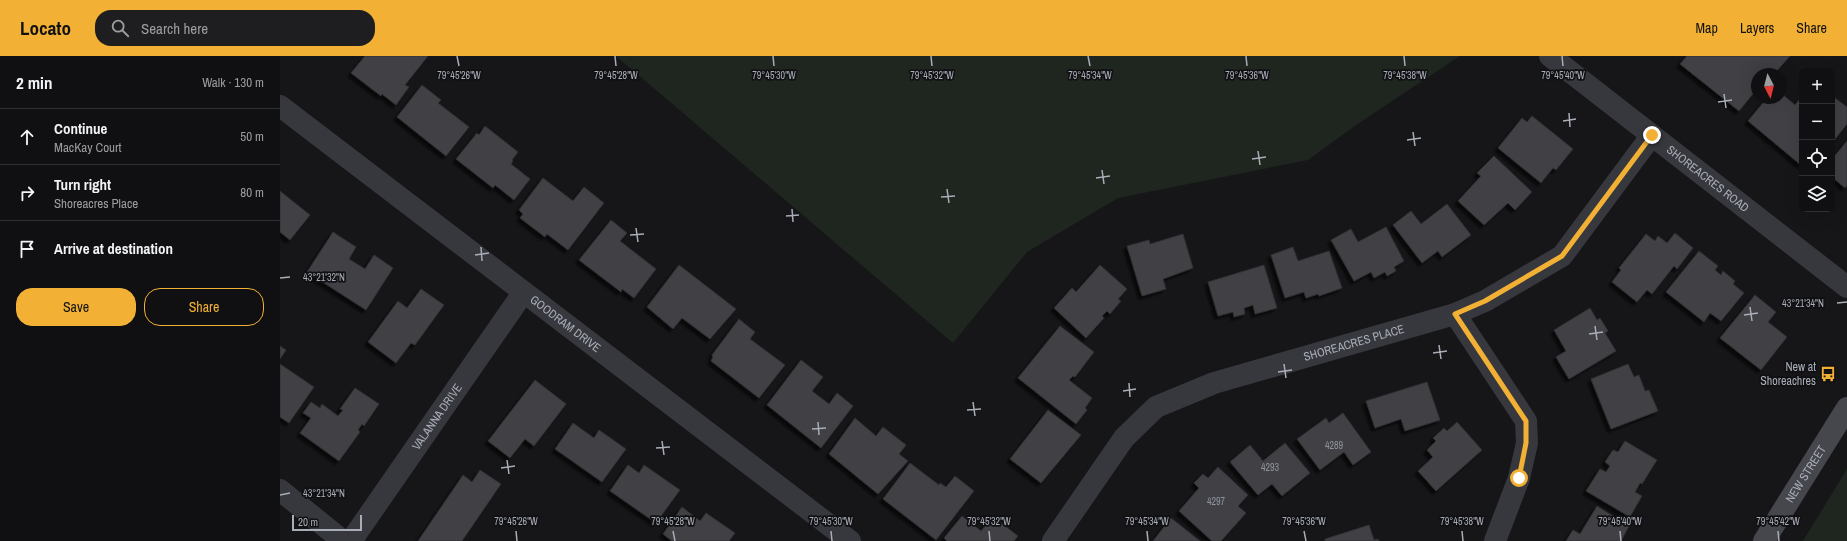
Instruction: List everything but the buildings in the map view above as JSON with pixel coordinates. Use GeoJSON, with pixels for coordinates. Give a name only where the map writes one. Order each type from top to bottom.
{"type":"FeatureCollection","features":[{"type":"Feature","properties":{"kind":"main road","name":"NEW STREET"},"geometry":{"type":"LineString","coordinates":[[1764,541],[1847,408]]}},
{"type":"Feature","properties":{"kind":"street","name":"SHOREACRES ROAD"},"geometry":{"type":"LineString","coordinates":[[1550,56],[1847,287]]}},
{"type":"Feature","properties":{"kind":"street","name":"GOODRAM DRIVE"},"geometry":{"type":"LineString","coordinates":[[280,106],[523,293],[850,541]]}},
{"type":"Feature","properties":{"kind":"street","name":"SHOREACRES PLACE"},"geometry":{"type":"LineString","coordinates":[[1053,541],[1124,438],[1156,407],[1214,383],[1455,314],[1485,301],[1562,256],[1652,135]]}},
{"type":"Feature","properties":{"kind":"street","name":"VALANNA DRIVE"},"geometry":{"type":"LineString","coordinates":[[351,541],[523,293]]}},
{"type":"Feature","properties":{"kind":"street"},"geometry":{"type":"LineString","coordinates":[[1455,314],[1526,421],[1526,443],[1519,478],[1495,541]]}},
{"type":"Feature","properties":{"kind":"street"},"geometry":{"type":"LineString","coordinates":[[280,490],[343,541]]}},
{"type":"Feature","properties":{"kind":"shaded area"},"geometry":{"type":"Polygon","coordinates":[[[616,56],[1460,56],[1359,123],[1308,160],[1118,198],[1027,252],[953,343],[616,56]]]}},
{"type":"Feature","properties":{"kind":"shaded area"},"geometry":{"type":"Polygon","coordinates":[[[1847,469],[1847,541],[1803,541],[1847,469]]]}},
{"type":"Feature","properties":{"kind":"place","name":"New at Shoreachres"},"geometry":{"type":"Point","coordinates":[1828,374]}},
{"type":"Feature","properties":{"kind":"route"},"geometry":{"type":"LineString","coordinates":[[1519,478],[1526,443],[1526,421],[1455,314],[1485,301],[1562,256],[1652,135]]}}]}
